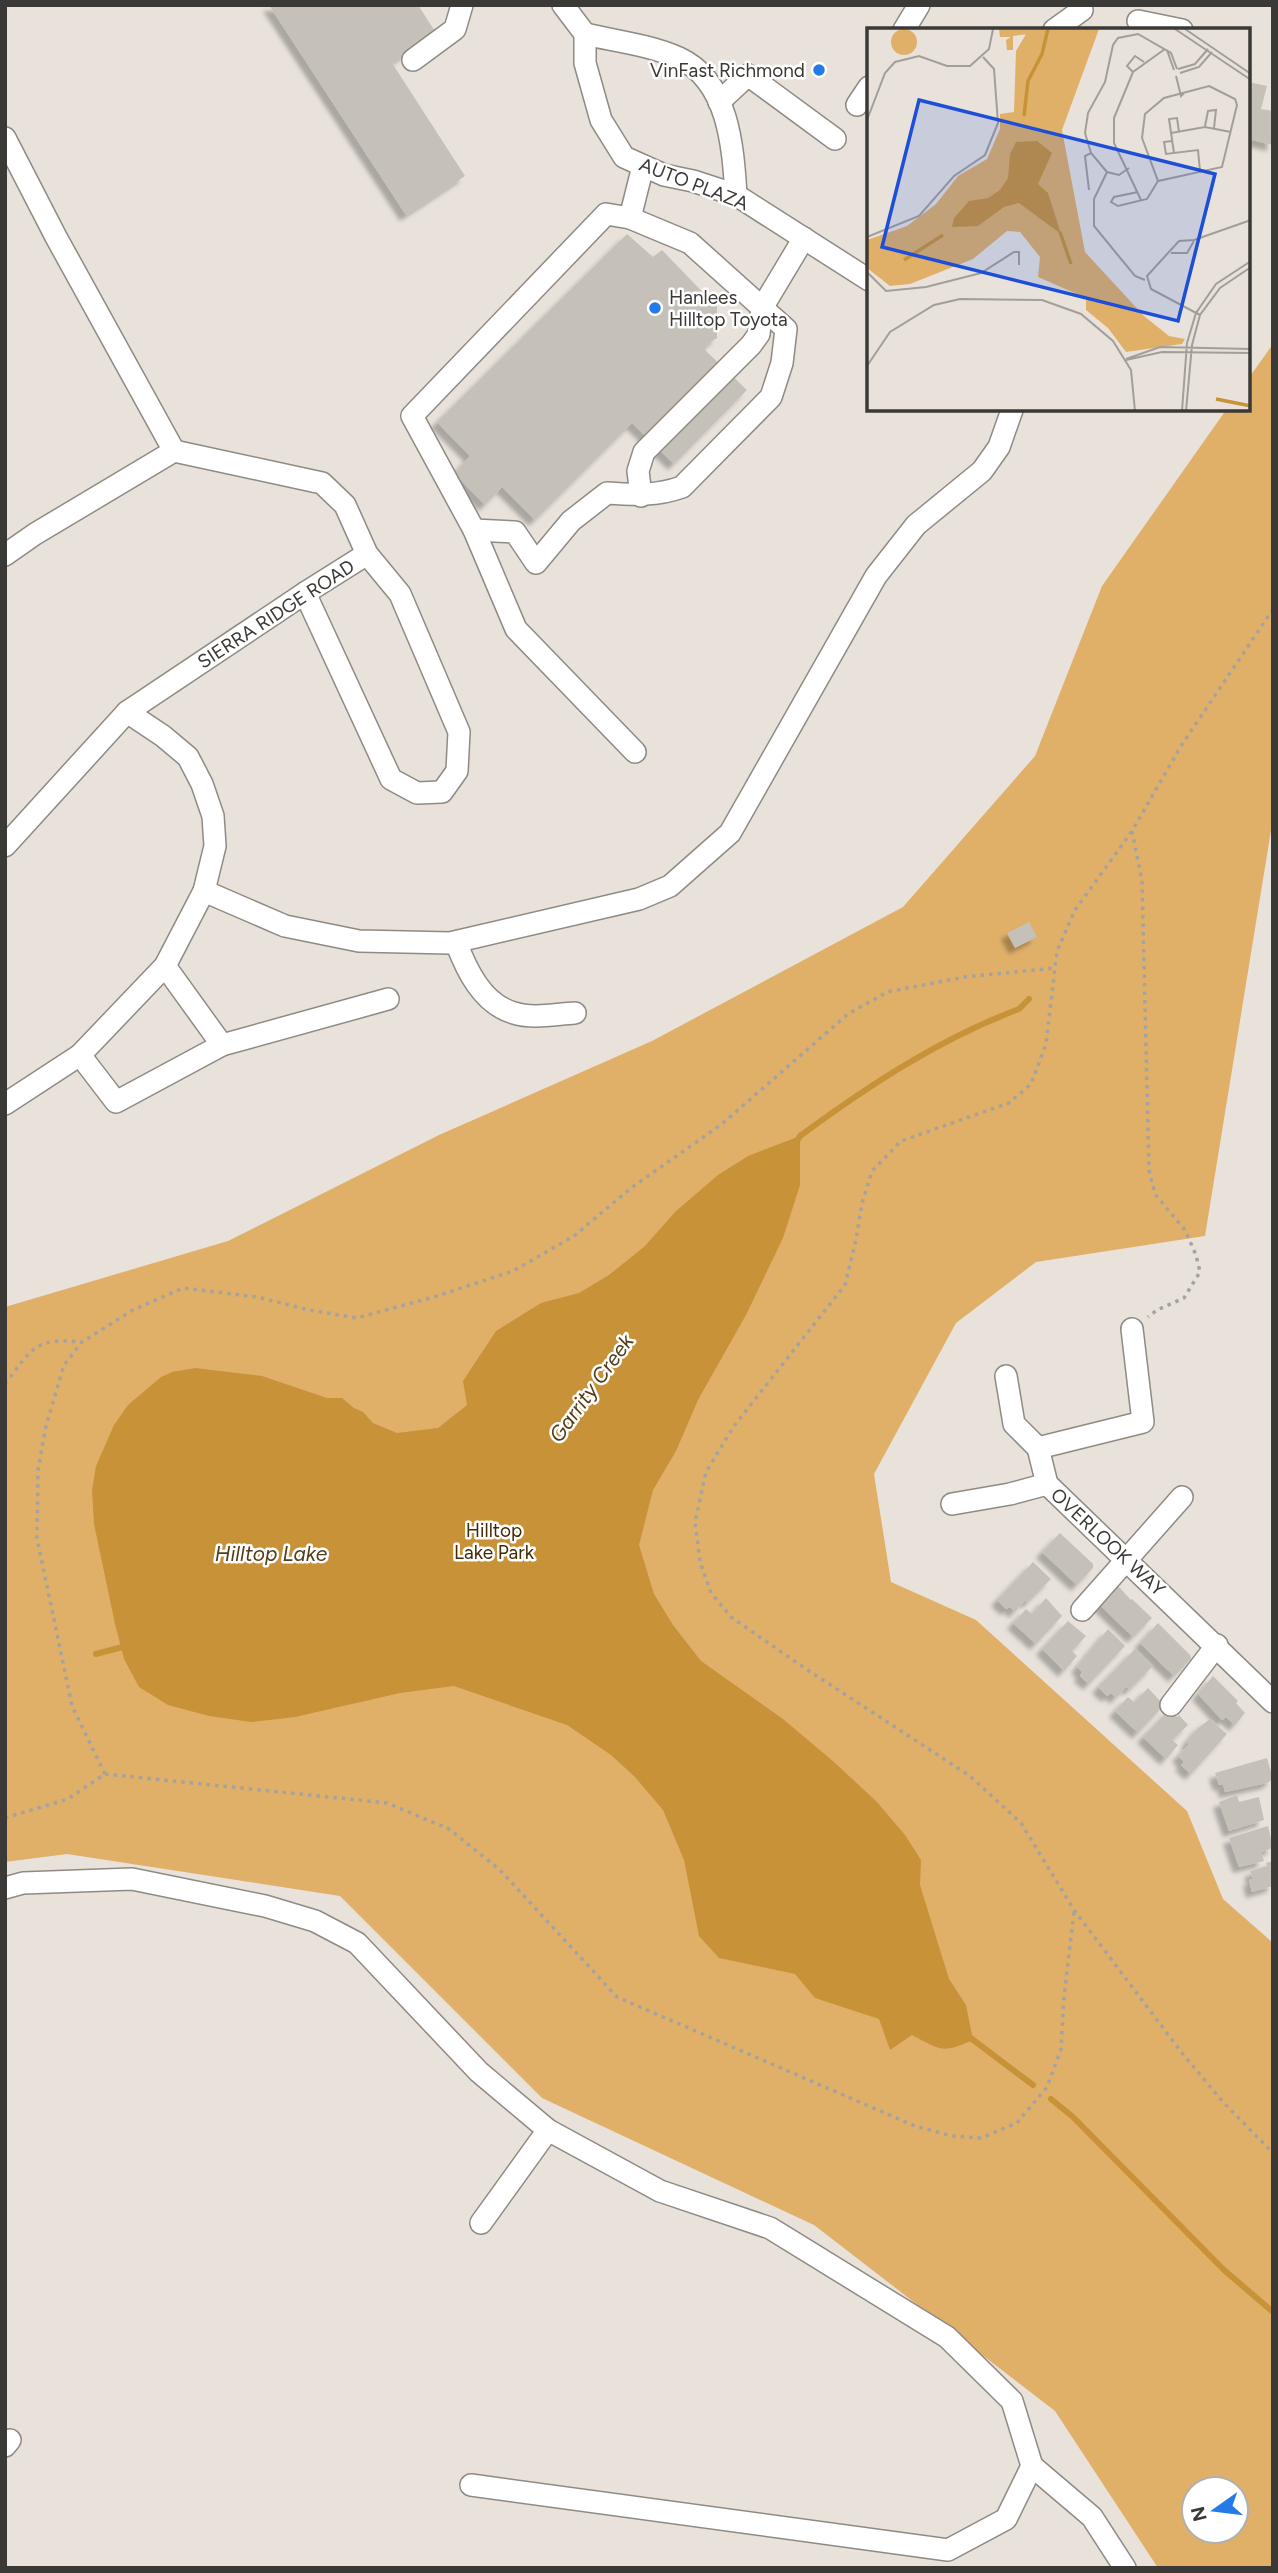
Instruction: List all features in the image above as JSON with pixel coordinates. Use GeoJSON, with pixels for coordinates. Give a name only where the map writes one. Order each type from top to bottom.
{"type":"FeatureCollection","features":[{"type":"Feature","properties":{"kind":"street"},"geometry":{"type":"LineString","coordinates":[[414,60],[455,29],[462,5]]}},
{"type":"Feature","properties":{"kind":"street"},"geometry":{"type":"LineString","coordinates":[[563,5],[585,34],[679,58],[699,71],[719,102],[732,143],[736,195]]}},
{"type":"Feature","properties":{"kind":"street"},"geometry":{"type":"LineString","coordinates":[[905,28],[919,5]]}},
{"type":"Feature","properties":{"kind":"street"},"geometry":{"type":"LineString","coordinates":[[1057,28],[1082,10]]}},
{"type":"Feature","properties":{"kind":"street"},"geometry":{"type":"LineString","coordinates":[[1139,19],[1174,28]]}},
{"type":"Feature","properties":{"kind":"street","name":"AUTO PLAZA"},"geometry":{"type":"LineString","coordinates":[[585,34],[585,63],[601,120],[624,157],[664,176],[693,181],[736,195],[867,279]]}},
{"type":"Feature","properties":{"kind":"street"},"geometry":{"type":"LineString","coordinates":[[719,102],[748,75],[835,139]]}},
{"type":"Feature","properties":{"kind":"street"},"geometry":{"type":"LineString","coordinates":[[857,105],[867,90]]}},
{"type":"Feature","properties":{"kind":"street"},"geometry":{"type":"LineString","coordinates":[[5,138],[174,452],[35,534],[5,555]]}},
{"type":"Feature","properties":{"kind":"street"},"geometry":{"type":"LineString","coordinates":[[630,218],[643,166]]}},
{"type":"Feature","properties":{"kind":"street"},"geometry":{"type":"LineString","coordinates":[[474,530],[515,532],[536,563],[570,521],[607,493],[641,496],[682,487],[771,397],[782,363],[786,329],[690,243],[630,218],[606,215],[412,416],[474,530],[516,629],[635,752]]}},
{"type":"Feature","properties":{"kind":"street"},"geometry":{"type":"LineString","coordinates":[[641,496],[638,471],[644,452],[751,345],[759,334],[762,308],[804,238]]}},
{"type":"Feature","properties":{"kind":"street"},"geometry":{"type":"LineString","coordinates":[[204,891],[285,926],[359,941],[456,942],[639,899],[670,886],[730,833],[876,576],[916,525],[982,471],[999,447],[1012,411]]}},
{"type":"Feature","properties":{"kind":"street","name":"SIERRA RIDGE ROAD"},"geometry":{"type":"LineString","coordinates":[[5,846],[127,712],[304,593],[368,554],[345,505],[322,482],[174,452]]}},
{"type":"Feature","properties":{"kind":"street"},"geometry":{"type":"LineString","coordinates":[[304,593],[391,779],[417,793],[442,792],[457,771],[460,732],[400,594],[368,554]]}},
{"type":"Feature","properties":{"kind":"street"},"geometry":{"type":"LineString","coordinates":[[5,1104],[80,1055],[165,966],[204,891],[215,846],[213,816],[202,784],[188,757],[127,712]]}},
{"type":"Feature","properties":{"kind":"street"},"geometry":{"type":"LineString","coordinates":[[456,942],[464,964],[479,988],[493,1002],[513,1013],[531,1016],[575,1013]]}},
{"type":"Feature","properties":{"kind":"street"},"geometry":{"type":"LineString","coordinates":[[165,966],[222,1045]]}},
{"type":"Feature","properties":{"kind":"street"},"geometry":{"type":"LineString","coordinates":[[80,1055],[116,1102],[222,1045],[388,999]]}},
{"type":"Feature","properties":{"kind":"street"},"geometry":{"type":"LineString","coordinates":[[1006,1376],[1014,1424],[1038,1448],[1143,1422],[1132,1329]]}},
{"type":"Feature","properties":{"kind":"street","name":"OVERLOOK WAY"},"geometry":{"type":"LineString","coordinates":[[1038,1448],[1047,1484],[1217,1645],[1273,1702]]}},
{"type":"Feature","properties":{"kind":"street"},"geometry":{"type":"LineString","coordinates":[[952,1504],[1010,1494],[1047,1484]]}},
{"type":"Feature","properties":{"kind":"street"},"geometry":{"type":"LineString","coordinates":[[1082,1609],[1182,1497]]}},
{"type":"Feature","properties":{"kind":"street"},"geometry":{"type":"LineString","coordinates":[[1171,1705],[1217,1645]]}},
{"type":"Feature","properties":{"kind":"street"},"geometry":{"type":"LineString","coordinates":[[5,1888],[23,1883],[132,1878],[265,1906],[315,1921],[357,1942],[479,2072],[548,2130],[660,2190],[770,2228],[947,2337],[1012,2401],[1032,2466],[1093,2517],[1125,2568]]}},
{"type":"Feature","properties":{"kind":"street"},"geometry":{"type":"LineString","coordinates":[[481,2223],[548,2130]]}},
{"type":"Feature","properties":{"kind":"street"},"geometry":{"type":"LineString","coordinates":[[471,2485],[948,2550],[1006,2519],[1032,2466]]}},
{"type":"Feature","properties":{"kind":"path"},"geometry":{"type":"LineString","coordinates":[[1132,1329],[1157,1310],[1184,1298],[1199,1272],[1196,1255],[1185,1230],[1154,1194],[1149,1170],[1142,881],[1132,831],[1181,746],[1273,609]]}},
{"type":"Feature","properties":{"kind":"path"},"geometry":{"type":"LineString","coordinates":[[105,1774],[72,1706],[37,1538],[38,1470],[46,1426],[64,1366],[82,1342],[134,1310],[183,1288],[257,1297],[357,1318],[438,1296],[513,1270],[574,1236],[631,1188],[722,1124],[848,1014],[887,992],[965,977],[1055,968]]}},
{"type":"Feature","properties":{"kind":"path"},"geometry":{"type":"LineString","coordinates":[[5,1384],[33,1348],[57,1339],[82,1342]]}},
{"type":"Feature","properties":{"kind":"path"},"geometry":{"type":"LineString","coordinates":[[5,1818],[68,1799],[105,1774],[387,1803],[449,1829],[500,1870],[617,1997],[915,2126],[952,2136],[981,2138],[1017,2123],[1047,2087],[1061,2049],[1074,1910]]}},
{"type":"Feature","properties":{"kind":"green space","name":"Hilltop Lake Park"},"geometry":{"type":"Polygon","coordinates":[[[1273,344],[1273,818],[1205,1236],[1036,1262],[956,1323],[874,1474],[891,1582],[976,1620],[1187,1811],[1223,1899],[1273,1943],[1273,2568],[1158,2568],[1055,2411],[814,2225],[542,2098],[340,1896],[67,1854],[5,1862],[5,1307],[228,1241],[439,1135],[652,1041],[903,907],[1035,756],[1102,586],[1225,411],[1250,411],[1250,376],[1273,344]]]}},
{"type":"Feature","properties":{"kind":"water","name":"Hilltop Lake"},"geometry":{"type":"Polygon","coordinates":[[[800,1136],[800,1185],[783,1238],[746,1315],[698,1400],[676,1451],[653,1490],[639,1545],[654,1594],[673,1625],[701,1661],[783,1719],[834,1762],[877,1802],[905,1835],[921,1860],[920,1885],[949,1979],[966,2005],[973,2040],[948,2049],[936,2047],[912,2035],[890,2050],[879,2019],[815,1998],[795,1974],[719,1958],[699,1936],[684,1860],[663,1810],[635,1777],[611,1755],[567,1725],[454,1686],[400,1693],[295,1717],[251,1722],[209,1716],[168,1705],[139,1687],[124,1659],[94,1524],[92,1490],[96,1466],[114,1425],[128,1405],[161,1377],[195,1368],[262,1376],[327,1398],[342,1398],[363,1412],[373,1423],[397,1433],[438,1428],[467,1405],[463,1381],[496,1331],[541,1303],[579,1293],[609,1275],[645,1246],[675,1212],[718,1175],[748,1156],[800,1136]]]}},
{"type":"Feature","properties":{"kind":"building"},"geometry":{"type":"Polygon","coordinates":[[[269,5],[418,5],[436,33],[392,63],[465,176],[406,215],[269,5]]]}},
{"type":"Feature","properties":{"kind":"building"},"geometry":{"type":"Polygon","coordinates":[[[1250,82],[1267,86],[1261,109],[1273,111],[1273,145],[1250,139],[1250,82]]]}},
{"type":"Feature","properties":{"kind":"building"},"geometry":{"type":"Polygon","coordinates":[[[627,234],[653,257],[662,250],[717,307],[717,338],[709,343],[705,350],[747,390],[674,464],[632,423],[535,520],[502,487],[485,505],[454,473],[470,456],[437,422],[627,234]]]}},
{"type":"Feature","properties":{"kind":"building"},"geometry":{"type":"Polygon","coordinates":[[[1029,922],[1037,937],[1015,948],[1007,933],[1029,922]]]}},
{"type":"Feature","properties":{"kind":"building"},"geometry":{"type":"Polygon","coordinates":[[[1060,1533],[1093,1564],[1093,1568],[1077,1585],[1042,1552],[1060,1533]]]}},
{"type":"Feature","properties":{"kind":"building"},"geometry":{"type":"Polygon","coordinates":[[[1033,1562],[1051,1579],[1015,1612],[1010,1607],[1006,1609],[997,1600],[1033,1562]]]}},
{"type":"Feature","properties":{"kind":"building"},"geometry":{"type":"Polygon","coordinates":[[[1115,1587],[1119,1587],[1152,1618],[1133,1637],[1099,1604],[1115,1587]]]}},
{"type":"Feature","properties":{"kind":"building"},"geometry":{"type":"Polygon","coordinates":[[[1046,1598],[1062,1616],[1036,1644],[1013,1623],[1026,1609],[1032,1614],[1046,1598]]]}},
{"type":"Feature","properties":{"kind":"building"},"geometry":{"type":"Polygon","coordinates":[[[1068,1621],[1086,1636],[1072,1651],[1077,1656],[1064,1671],[1042,1649],[1068,1621]]]}},
{"type":"Feature","properties":{"kind":"building"},"geometry":{"type":"Polygon","coordinates":[[[1158,1623],[1190,1655],[1191,1659],[1174,1676],[1140,1643],[1158,1623]]]}},
{"type":"Feature","properties":{"kind":"building"},"geometry":{"type":"Polygon","coordinates":[[[1108,1629],[1125,1646],[1089,1684],[1080,1676],[1082,1672],[1077,1667],[1108,1629]]]}},
{"type":"Feature","properties":{"kind":"building"},"geometry":{"type":"Polygon","coordinates":[[[1135,1649],[1153,1666],[1130,1689],[1126,1687],[1116,1698],[1111,1693],[1107,1696],[1098,1687],[1135,1649]]]}},
{"type":"Feature","properties":{"kind":"building"},"geometry":{"type":"Polygon","coordinates":[[[1213,1676],[1238,1701],[1236,1703],[1245,1713],[1235,1725],[1226,1717],[1222,1720],[1198,1694],[1213,1676]]]}},
{"type":"Feature","properties":{"kind":"building"},"geometry":{"type":"Polygon","coordinates":[[[1148,1688],[1164,1705],[1138,1733],[1115,1711],[1128,1697],[1134,1702],[1148,1688]]]}},
{"type":"Feature","properties":{"kind":"building"},"geometry":{"type":"Polygon","coordinates":[[[1169,1710],[1177,1717],[1179,1715],[1188,1725],[1172,1740],[1178,1745],[1166,1759],[1143,1737],[1169,1710]]]}},
{"type":"Feature","properties":{"kind":"building"},"geometry":{"type":"Polygon","coordinates":[[[1210,1719],[1227,1734],[1191,1774],[1181,1765],[1184,1762],[1178,1756],[1198,1728],[1210,1719]]]}},
{"type":"Feature","properties":{"kind":"building"},"geometry":{"type":"Polygon","coordinates":[[[1267,1758],[1273,1779],[1267,1783],[1225,1792],[1223,1784],[1219,1785],[1215,1773],[1267,1758]]]}},
{"type":"Feature","properties":{"kind":"building"},"geometry":{"type":"Polygon","coordinates":[[[1237,1795],[1239,1802],[1259,1797],[1264,1820],[1229,1831],[1219,1802],[1237,1795]]]}},
{"type":"Feature","properties":{"kind":"building"},"geometry":{"type":"Polygon","coordinates":[[[1268,1826],[1273,1848],[1261,1852],[1264,1861],[1239,1867],[1229,1838],[1268,1826]]]}},
{"type":"Feature","properties":{"kind":"building"},"geometry":{"type":"Polygon","coordinates":[[[1273,1861],[1273,1886],[1252,1892],[1249,1880],[1253,1879],[1250,1871],[1267,1866],[1266,1863],[1273,1861]]]}},
{"type":"Feature","properties":{"kind":"waterway","name":"Garrity Creek"},"geometry":{"type":"LineString","coordinates":[[797,1141],[826,1117],[905,1065],[961,1034],[1019,1009],[1029,999]]}},
{"type":"Feature","properties":{"kind":"waterway","name":"Garrity Creek"},"geometry":{"type":"LineString","coordinates":[[96,1654],[126,1646]]}},
{"type":"Feature","properties":{"kind":"waterway"},"geometry":{"type":"LineString","coordinates":[[968,2036],[1033,2085]]}},
{"type":"Feature","properties":{"kind":"waterway"},"geometry":{"type":"LineString","coordinates":[[1051,2099],[1073,2117],[1224,2270],[1273,2312]]}},
{"type":"Feature","properties":{"kind":"place","name":"VinFast Richmond"},"geometry":{"type":"Point","coordinates":[819,70]}},
{"type":"Feature","properties":{"kind":"place","name":"Hanlees Hilltop Toyota"},"geometry":{"type":"Point","coordinates":[655,308]}}]}
